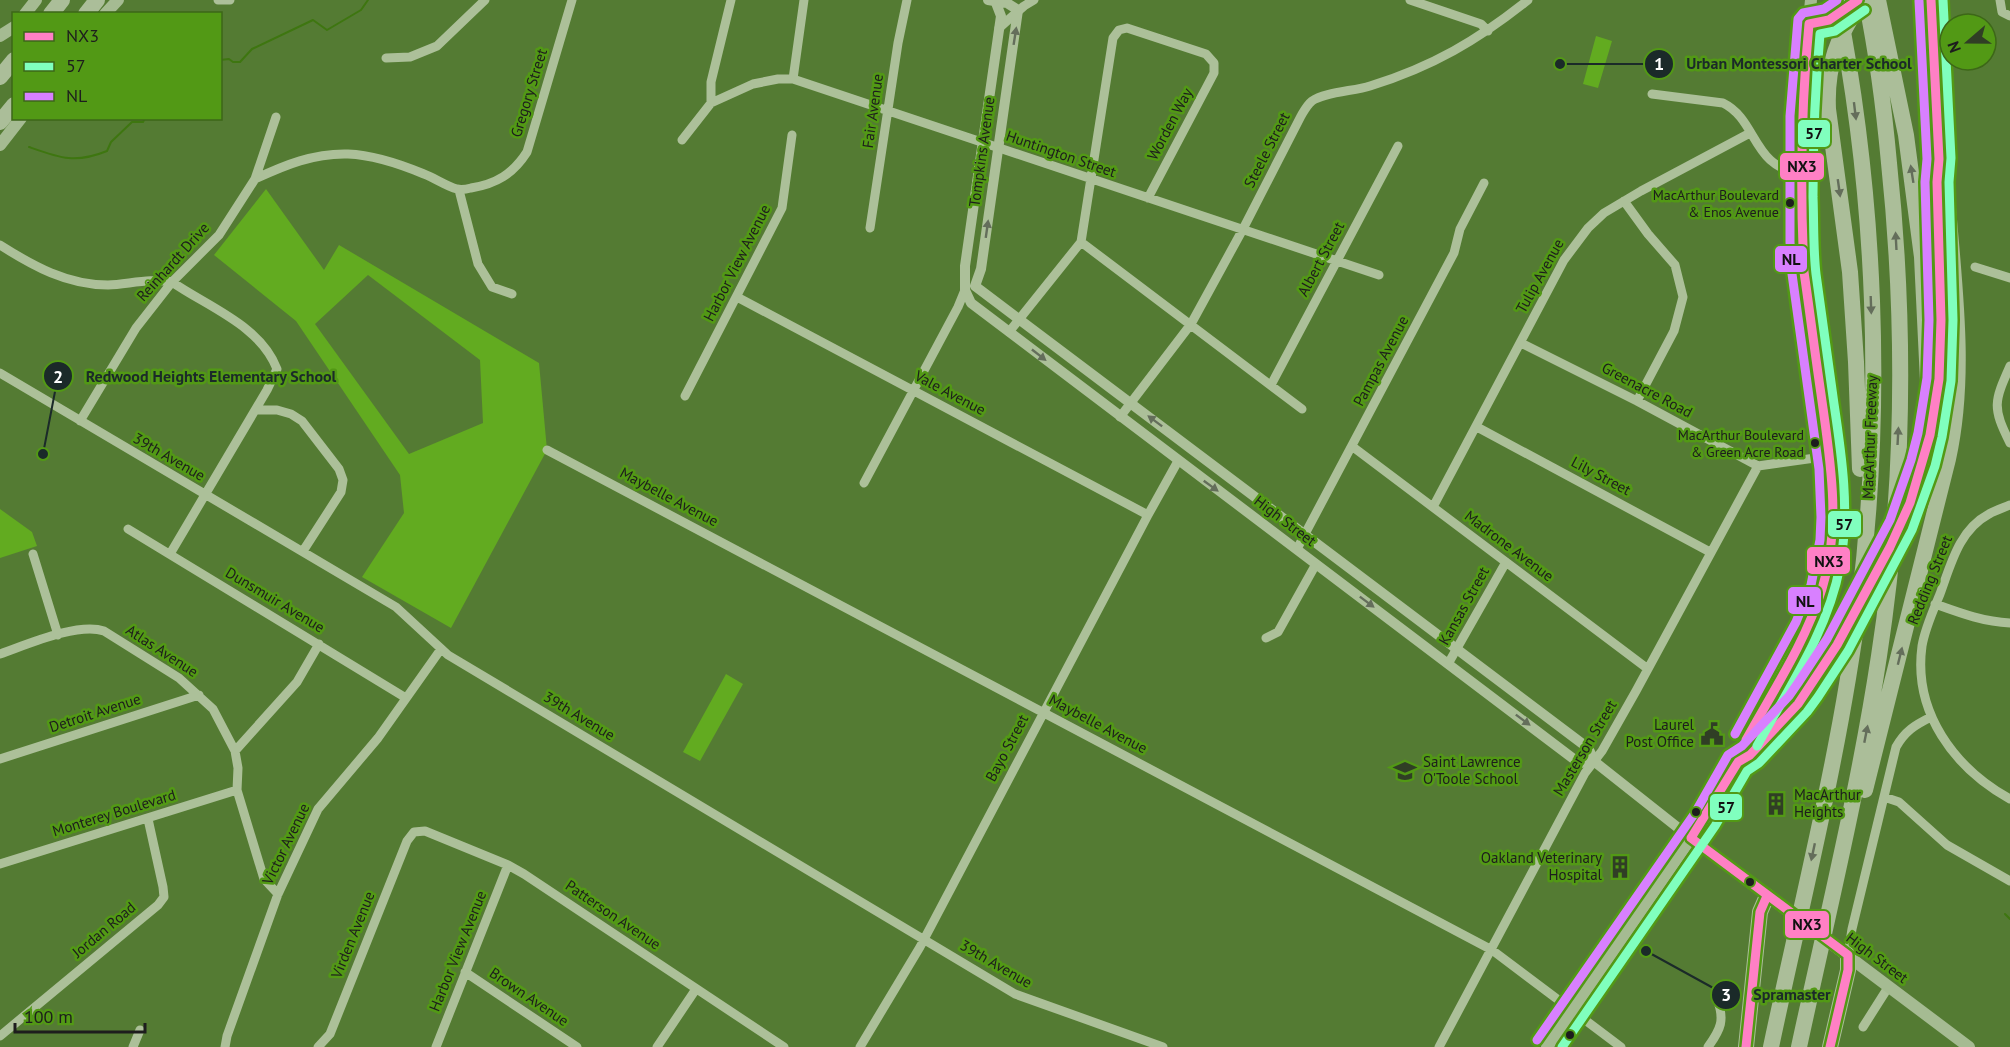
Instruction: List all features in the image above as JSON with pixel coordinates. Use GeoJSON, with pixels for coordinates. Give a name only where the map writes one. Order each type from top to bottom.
{"type":"FeatureCollection","features":[{"type":"Feature","properties":{"kind":"highway"},"geometry":{"type":"LineString","coordinates":[[53,12],[62,0]]}},
{"type":"Feature","properties":{"kind":"highway"},"geometry":{"type":"LineString","coordinates":[[88,12],[97,0]]}},
{"type":"Feature","properties":{"kind":"highway","name":"MacArthur Freeway"},"geometry":{"type":"LineString","coordinates":[[1771,1047],[1840,723],[1855,632],[1871,441],[1870,286],[1863,183],[1837,0]]}},
{"type":"Feature","properties":{"kind":"highway"},"geometry":{"type":"LineString","coordinates":[[1869,2],[1906,135],[1922,257],[1928,381],[1923,463]]}},
{"type":"Feature","properties":{"kind":"highway"},"geometry":{"type":"LineString","coordinates":[[1863,554],[1854,316],[1828,100],[1832,58],[1844,29],[1869,2]]}},
{"type":"Feature","properties":{"kind":"highway","name":"MacArthur Freeway"},"geometry":{"type":"LineString","coordinates":[[1799,1047],[1868,725],[1880,654],[1894,522],[1900,363],[1895,227],[1869,2]]}},
{"type":"Feature","properties":{"kind":"highway"},"geometry":{"type":"LineString","coordinates":[[0,77],[12,62]]}},
{"type":"Feature","properties":{"kind":"highway"},"geometry":{"type":"LineString","coordinates":[[0,122],[12,107]]}},
{"type":"Feature","properties":{"kind":"highway"},"geometry":{"type":"LineString","coordinates":[[1828,915],[1877,747],[1954,432],[1958,403],[1958,345],[1946,181],[1939,159]]}},
{"type":"Feature","properties":{"kind":"highway"},"geometry":{"type":"LineString","coordinates":[[1746,1047],[1760,912],[1767,896]]}},
{"type":"Feature","properties":{"kind":"highway"},"geometry":{"type":"LineString","coordinates":[[1830,1047],[1848,970],[1848,955]]}},
{"type":"Feature","properties":{"kind":"main road"},"geometry":{"type":"LineString","coordinates":[[27,12],[36,0]]}},
{"type":"Feature","properties":{"kind":"main road"},"geometry":{"type":"LineString","coordinates":[[107,12],[118,0]]}},
{"type":"Feature","properties":{"kind":"main road"},"geometry":{"type":"LineString","coordinates":[[1547,1047],[1706,816],[1738,762],[1741,750],[1806,628],[1828,569],[1834,511],[1829,456],[1804,272],[1802,233],[1804,72],[1811,0]]}},
{"type":"Feature","properties":{"kind":"main road"},"geometry":{"type":"LineString","coordinates":[[1917,483],[1935,407],[1941,350],[1937,182],[1939,159],[1931,0]]}},
{"type":"Feature","properties":{"kind":"main road"},"geometry":{"type":"LineString","coordinates":[[1809,24],[1829,20],[1869,2]]}},
{"type":"Feature","properties":{"kind":"main road"},"geometry":{"type":"LineString","coordinates":[[0,145],[19,120]]}},
{"type":"Feature","properties":{"kind":"main road"},"geometry":{"type":"LineString","coordinates":[[1738,762],[1750,755],[1798,704],[1837,645]]}},
{"type":"Feature","properties":{"kind":"main road"},"geometry":{"type":"LineString","coordinates":[[1773,690],[1785,697],[1808,690]]}},
{"type":"Feature","properties":{"kind":"main road","name":"High Street"},"geometry":{"type":"LineString","coordinates":[[1691,838],[1889,986],[1961,1045]]}},
{"type":"Feature","properties":{"kind":"street"},"geometry":{"type":"LineString","coordinates":[[218,0],[230,0]]}},
{"type":"Feature","properties":{"kind":"street"},"geometry":{"type":"LineString","coordinates":[[386,58],[410,57],[437,46],[485,0]]}},
{"type":"Feature","properties":{"kind":"street","name":"Gregory Street"},"geometry":{"type":"LineString","coordinates":[[459,190],[489,185],[510,172],[527,152],[572,0]]}},
{"type":"Feature","properties":{"kind":"street"},"geometry":{"type":"LineString","coordinates":[[711,103],[711,82],[731,0]]}},
{"type":"Feature","properties":{"kind":"street"},"geometry":{"type":"LineString","coordinates":[[793,79],[804,0]]}},
{"type":"Feature","properties":{"kind":"street","name":"Fair Avenue"},"geometry":{"type":"LineString","coordinates":[[870,228],[898,43],[907,0]]}},
{"type":"Feature","properties":{"kind":"street"},"geometry":{"type":"LineString","coordinates":[[999,28],[1018,10],[1034,0]]}},
{"type":"Feature","properties":{"kind":"street"},"geometry":{"type":"LineString","coordinates":[[1410,0],[1480,24],[1488,31]]}},
{"type":"Feature","properties":{"kind":"street","name":"Steele Street"},"geometry":{"type":"LineString","coordinates":[[1120,417],[1191,324],[1310,103],[1320,97],[1368,87],[1419,69],[1488,31],[1528,0]]}},
{"type":"Feature","properties":{"kind":"street"},"geometry":{"type":"LineString","coordinates":[[2000,0],[2002,12],[2010,16]]}},
{"type":"Feature","properties":{"kind":"street","name":"Tompkins Avenue"},"geometry":{"type":"LineString","coordinates":[[864,483],[958,307],[981,269],[1018,10],[1007,3],[992,1]]}},
{"type":"Feature","properties":{"kind":"street","name":"Tompkins Avenue"},"geometry":{"type":"LineString","coordinates":[[970,288],[965,266],[1001,16],[992,1]]}},
{"type":"Feature","properties":{"kind":"street","name":"Worden Way"},"geometry":{"type":"LineString","coordinates":[[1092,181],[1113,38],[1119,30],[1127,28],[1145,33],[1206,54],[1214,63],[1214,74],[1148,198]]}},
{"type":"Feature","properties":{"kind":"street","name":"Huntington Street"},"geometry":{"type":"LineString","coordinates":[[682,140],[711,103],[753,84],[778,79],[793,79],[1092,181],[1379,275]]}},
{"type":"Feature","properties":{"kind":"street"},"geometry":{"type":"LineString","coordinates":[[1652,94],[1723,103],[1732,107],[1766,156],[1785,171],[1802,173]]}},
{"type":"Feature","properties":{"kind":"street","name":"Reinhardt Drive"},"geometry":{"type":"LineString","coordinates":[[80,421],[136,328],[172,282],[219,235],[255,179],[276,117]]}},
{"type":"Feature","properties":{"kind":"street","name":"Tulip Avenue"},"geometry":{"type":"LineString","coordinates":[[1433,507],[1564,260],[1575,244],[1604,213],[1750,134]]}},
{"type":"Feature","properties":{"kind":"street","name":"Harbor View Avenue"},"geometry":{"type":"LineString","coordinates":[[685,396],[782,208],[792,135]]}},
{"type":"Feature","properties":{"kind":"street","name":"Albert Street"},"geometry":{"type":"LineString","coordinates":[[1271,386],[1398,146]]}},
{"type":"Feature","properties":{"kind":"street"},"geometry":{"type":"LineString","coordinates":[[255,179],[316,156],[349,154],[389,160],[459,190],[478,264],[492,287],[512,294]]}},
{"type":"Feature","properties":{"kind":"street"},"geometry":{"type":"LineString","coordinates":[[1009,332],[1081,242],[1092,181]]}},
{"type":"Feature","properties":{"kind":"street","name":"Pampas Avenue"},"geometry":{"type":"LineString","coordinates":[[1297,549],[1454,253],[1460,230],[1484,183]]}},
{"type":"Feature","properties":{"kind":"street"},"geometry":{"type":"LineString","coordinates":[[1624,201],[1675,265],[1683,297],[1674,330],[1637,401]]}},
{"type":"Feature","properties":{"kind":"street"},"geometry":{"type":"LineString","coordinates":[[1081,242],[1302,410]]}},
{"type":"Feature","properties":{"kind":"street"},"geometry":{"type":"LineString","coordinates":[[0,245],[47,272],[76,281],[105,285],[135,284],[158,280],[172,282],[246,328],[271,355],[277,369],[256,410],[170,554]]}},
{"type":"Feature","properties":{"kind":"street"},"geometry":{"type":"LineString","coordinates":[[1976,267],[2010,278]]}},
{"type":"Feature","properties":{"kind":"street","name":"High Street"},"geometry":{"type":"LineString","coordinates":[[970,288],[1019,320],[1131,403],[1456,651],[1588,748],[1595,762],[1691,838]]}},
{"type":"Feature","properties":{"kind":"street","name":"High Street"},"geometry":{"type":"LineString","coordinates":[[970,288],[971,303],[1178,461],[1579,763],[1595,762]]}},
{"type":"Feature","properties":{"kind":"street","name":"Vale Avenue"},"geometry":{"type":"LineString","coordinates":[[737,297],[1148,514]]}},
{"type":"Feature","properties":{"kind":"street","name":"Greenacre Road"},"geometry":{"type":"LineString","coordinates":[[1521,343],[1637,401],[1758,466]]}},
{"type":"Feature","properties":{"kind":"street"},"geometry":{"type":"LineString","coordinates":[[2010,366],[1996,404],[1999,420],[2010,443]]}},
{"type":"Feature","properties":{"kind":"street","name":"39th Avenue"},"geometry":{"type":"LineString","coordinates":[[0,373],[396,607],[441,649],[1023,998],[1163,1047]]}},
{"type":"Feature","properties":{"kind":"street"},"geometry":{"type":"LineString","coordinates":[[256,410],[284,412],[302,421],[339,469],[343,480],[341,492],[303,551]]}},
{"type":"Feature","properties":{"kind":"street","name":"Lily Street"},"geometry":{"type":"LineString","coordinates":[[1477,426],[1710,552]]}},
{"type":"Feature","properties":{"kind":"street","name":"Madrone Avenue"},"geometry":{"type":"LineString","coordinates":[[1353,447],[1648,669]]}},
{"type":"Feature","properties":{"kind":"street","name":"Maybelle Avenue"},"geometry":{"type":"LineString","coordinates":[[547,450],[1492,950],[1621,1047]]}},
{"type":"Feature","properties":{"kind":"street"},"geometry":{"type":"LineString","coordinates":[[1758,466],[1829,456]]}},
{"type":"Feature","properties":{"kind":"street","name":"Bayo Street"},"geometry":{"type":"LineString","coordinates":[[860,1047],[923,939],[1178,461]]}},
{"type":"Feature","properties":{"kind":"street","name":"Masterson Street"},"geometry":{"type":"LineString","coordinates":[[1439,1047],[1585,773],[1595,762],[1648,669],[1758,466]]}},
{"type":"Feature","properties":{"kind":"street","name":"Redding Street"},"geometry":{"type":"LineString","coordinates":[[2010,505],[1988,514],[1964,535],[1935,604],[1926,630],[1921,659],[1922,681],[1931,717],[1946,744],[1961,763],[1996,791],[2010,799]]}},
{"type":"Feature","properties":{"kind":"street","name":"Dunsmuir Avenue"},"geometry":{"type":"LineString","coordinates":[[128,529],[406,698]]}},
{"type":"Feature","properties":{"kind":"street"},"geometry":{"type":"LineString","coordinates":[[33,554],[58,635]]}},
{"type":"Feature","properties":{"kind":"street","name":"Kansas Street"},"geometry":{"type":"LineString","coordinates":[[1448,664],[1506,562]]}},
{"type":"Feature","properties":{"kind":"street"},"geometry":{"type":"LineString","coordinates":[[1266,638],[1278,632],[1316,564]]}},
{"type":"Feature","properties":{"kind":"street"},"geometry":{"type":"LineString","coordinates":[[1935,604],[1976,618],[2010,623]]}},
{"type":"Feature","properties":{"kind":"street","name":"Atlas Avenue"},"geometry":{"type":"LineString","coordinates":[[0,654],[58,635],[95,628],[104,631],[179,678],[199,695],[213,709],[235,751],[238,768],[237,790],[264,879],[278,894]]}},
{"type":"Feature","properties":{"kind":"street"},"geometry":{"type":"LineString","coordinates":[[235,751],[297,682],[319,644]]}},
{"type":"Feature","properties":{"kind":"street","name":"Victor Avenue"},"geometry":{"type":"LineString","coordinates":[[225,1047],[278,894],[318,809],[378,738],[441,649]]}},
{"type":"Feature","properties":{"kind":"street","name":"Detroit Avenue"},"geometry":{"type":"LineString","coordinates":[[0,759],[199,695]]}},
{"type":"Feature","properties":{"kind":"street"},"geometry":{"type":"LineString","coordinates":[[1848,955],[1852,929],[1896,747],[1903,735],[1913,726],[1931,717]]}},
{"type":"Feature","properties":{"kind":"street","name":"Monterey Boulevard"},"geometry":{"type":"LineString","coordinates":[[0,864],[237,790]]}},
{"type":"Feature","properties":{"kind":"street"},"geometry":{"type":"LineString","coordinates":[[1884,797],[1899,802],[1947,845],[2010,881]]}},
{"type":"Feature","properties":{"kind":"street","name":"Jordan Road"},"geometry":{"type":"LineString","coordinates":[[0,1036],[158,905],[164,897],[148,819]]}},
{"type":"Feature","properties":{"kind":"street","name":"Patterson Avenue"},"geometry":{"type":"LineString","coordinates":[[414,832],[424,831],[508,865],[784,1047]]}},
{"type":"Feature","properties":{"kind":"street","name":"Virden Avenue"},"geometry":{"type":"LineString","coordinates":[[318,1047],[330,1034],[407,841],[414,832]]}},
{"type":"Feature","properties":{"kind":"street","name":"Harbor View Avenue"},"geometry":{"type":"LineString","coordinates":[[436,1047],[508,865]]}},
{"type":"Feature","properties":{"kind":"street","name":"Brown Avenue"},"geometry":{"type":"LineString","coordinates":[[465,972],[577,1047]]}},
{"type":"Feature","properties":{"kind":"street"},"geometry":{"type":"LineString","coordinates":[[1863,1027],[1889,986]]}},
{"type":"Feature","properties":{"kind":"street"},"geometry":{"type":"LineString","coordinates":[[657,1047],[696,989]]}},
{"type":"Feature","properties":{"kind":"street"},"geometry":{"type":"LineString","coordinates":[[1708,1047],[1719,1031],[1722,1011],[1717,999]]}},
{"type":"Feature","properties":{"kind":"street"},"geometry":{"type":"LineString","coordinates":[[133,1047],[140,1030]]}},
{"type":"Feature","properties":{"kind":"green space"},"geometry":{"type":"Polygon","coordinates":[[[1596,36],[1612,41],[1598,88],[1583,84],[1596,36]]]}},
{"type":"Feature","properties":{"kind":"green space"},"geometry":{"type":"Polygon","coordinates":[[[266,189],[324,270],[339,245],[539,363],[547,450],[451,628],[362,577],[404,513],[400,475],[296,321],[214,255],[266,189]],[[368,275],[315,324],[409,454],[483,423],[480,360],[368,275]]]}},
{"type":"Feature","properties":{"kind":"green space"},"geometry":{"type":"Polygon","coordinates":[[[0,509],[32,532],[37,546],[0,558],[0,509]]]}},
{"type":"Feature","properties":{"kind":"green space"},"geometry":{"type":"Polygon","coordinates":[[[726,674],[743,684],[700,761],[683,752],[726,674]]]}},
{"type":"Feature","properties":{"kind":"waterway"},"geometry":{"type":"LineString","coordinates":[[222,60],[240,62],[252,49],[313,20],[327,30],[361,10],[368,0]]}},
{"type":"Feature","properties":{"kind":"waterway"},"geometry":{"type":"LineString","coordinates":[[29,147],[68,158],[96,155],[107,151],[111,142],[132,122],[143,122],[144,120]]}},
{"type":"Feature","properties":{"kind":"waterway"},"geometry":{"type":"LineString","coordinates":[[2005,914],[2010,919]]}},
{"type":"Feature","properties":{"kind":"tunnel"},"geometry":{"type":"LineString","coordinates":[[1897,533],[1917,483]]}},
{"type":"Feature","properties":{"kind":"tunnel"},"geometry":{"type":"LineString","coordinates":[[1837,645],[1889,549]]}},
{"type":"Feature","properties":{"kind":"transit line","name":"NL"},"geometry":{"type":"LineString","coordinates":[[1735,734],[1796,622],[1811,585],[1820,540],[1819,469],[1792,274],[1790,116],[1798,19],[1803,13],[1824,9],[1837,0]]}},
{"type":"Feature","properties":{"kind":"transit line","name":"NX3"},"geometry":{"type":"LineString","coordinates":[[1746,740],[1807,628],[1822,589],[1832,541],[1831,467],[1804,272],[1802,210],[1804,86],[1809,24],[1829,20],[1858,0]]}},
{"type":"Feature","properties":{"kind":"transit line","name":"NX3"},"geometry":{"type":"LineString","coordinates":[[1691,838],[1738,762],[1750,755],[1798,704],[1837,645],[1890,547],[1910,503],[1930,435],[1939,379],[1941,320],[1937,182],[1939,159],[1931,0]]}},
{"type":"Feature","properties":{"kind":"transit line","name":"57"},"geometry":{"type":"LineString","coordinates":[[1562,1047],[1715,826],[1747,771],[1759,763],[1818,697],[1848,651],[1912,530],[1935,466],[1951,381],[1953,320],[1949,182],[1951,158],[1943,0]]}},
{"type":"Feature","properties":{"kind":"transit line","name":"NL"},"geometry":{"type":"LineString","coordinates":[[1537,1040],[1695,813],[1728,755],[1742,746],[1789,696],[1798,683],[1827,639],[1890,520],[1911,460],[1927,378],[1929,320],[1925,182],[1927,159],[1919,1]]}},
{"type":"Feature","properties":{"kind":"transit line","name":"57"},"geometry":{"type":"LineString","coordinates":[[1757,746],[1817,636],[1834,590],[1843,546],[1845,505],[1840,444],[1815,264],[1813,197],[1815,115],[1820,34],[1835,31],[1865,10]]}},
{"type":"Feature","properties":{"kind":"transit line","name":"NX3"},"geometry":{"type":"LineString","coordinates":[[1691,838],[1848,955],[1848,970],[1830,1047]]}},
{"type":"Feature","properties":{"kind":"transit line","name":"NX3"},"geometry":{"type":"LineString","coordinates":[[1746,1047],[1760,912],[1767,896]]}},
{"type":"Feature","properties":{"kind":"place","name":"Urban Montessori Charter School"},"geometry":{"type":"Point","coordinates":[1560,64]}},
{"type":"Feature","properties":{"kind":"place","name":"MacArthur Boulevard & Enos Avenue"},"geometry":{"type":"Point","coordinates":[1790,203]}},
{"type":"Feature","properties":{"kind":"place","name":"MacArthur Boulevard & Green Acre Road"},"geometry":{"type":"Point","coordinates":[1815,443]}},
{"type":"Feature","properties":{"kind":"place","name":"Redwood Heights Elementary School"},"geometry":{"type":"Point","coordinates":[43,454]}},
{"type":"Feature","properties":{"kind":"place","name":"Laurel Post Office"},"geometry":{"type":"Point","coordinates":[1712,734]}},
{"type":"Feature","properties":{"kind":"place","name":"Saint Lawrence O'Toole School"},"geometry":{"type":"Point","coordinates":[1405,771]}},
{"type":"Feature","properties":{"kind":"place","name":"MacArthur Heights"},"geometry":{"type":"Point","coordinates":[1776,804]}},
{"type":"Feature","properties":{"kind":"place","name":"Oakland Veterinary Hospital"},"geometry":{"type":"Point","coordinates":[1620,867]}},
{"type":"Feature","properties":{"kind":"place","name":"Spramaster"},"geometry":{"type":"Point","coordinates":[1646,951]}}]}
